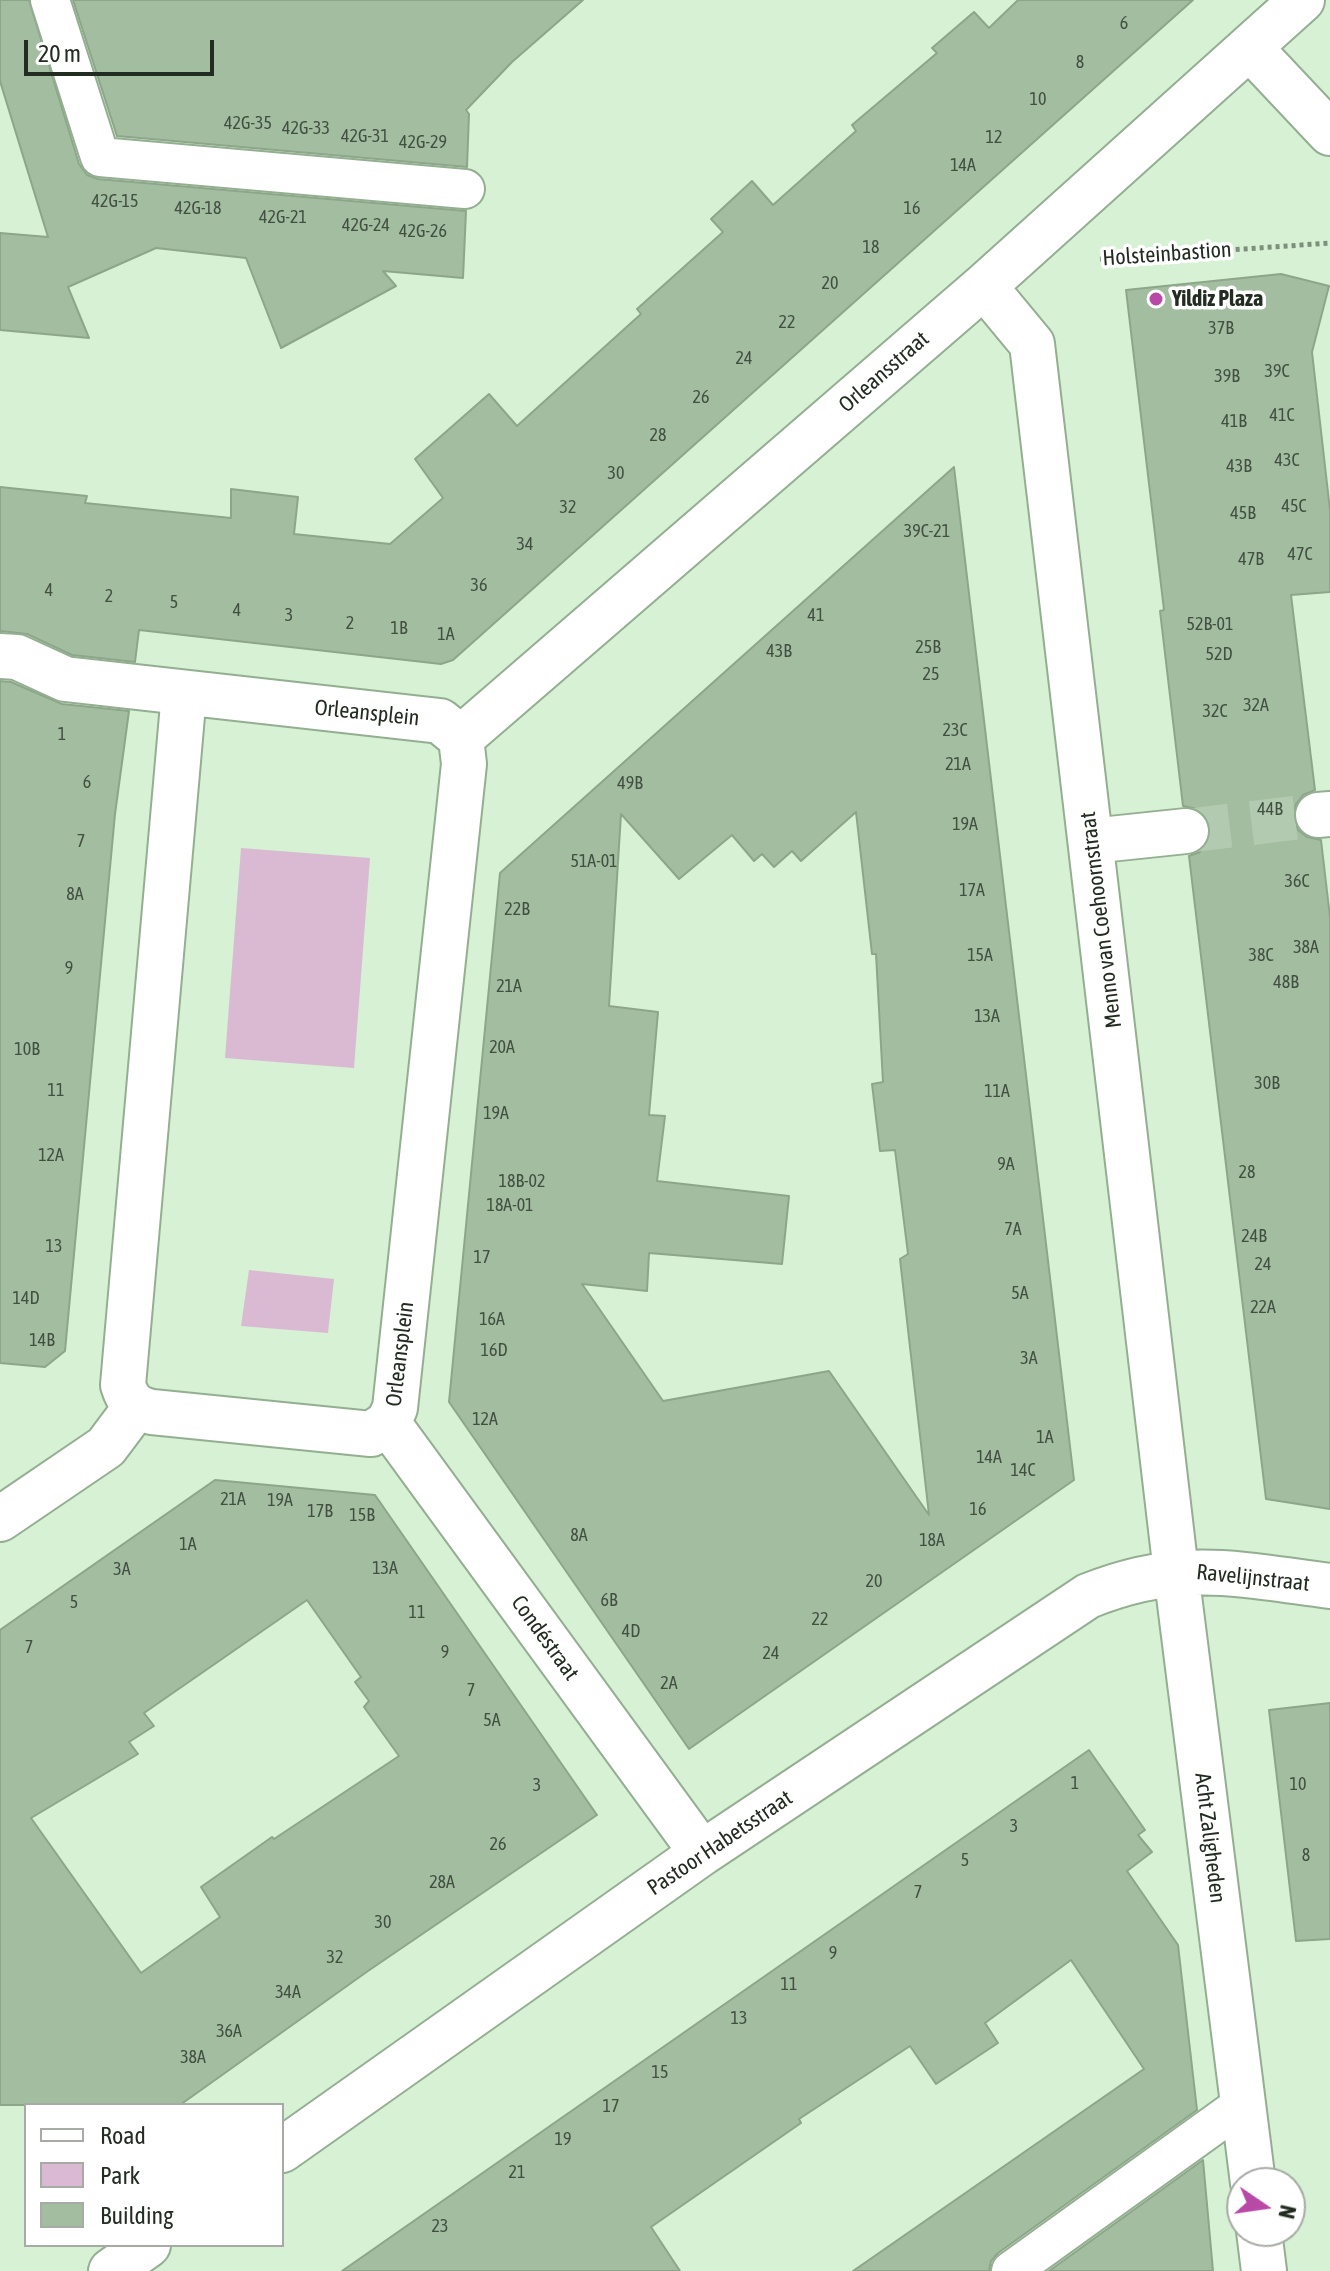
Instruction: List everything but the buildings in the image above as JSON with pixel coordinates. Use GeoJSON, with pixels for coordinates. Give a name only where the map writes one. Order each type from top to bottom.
{"type":"FeatureCollection","features":[{"type":"Feature","properties":{"kind":"street","name":"Orleansstraat"},"geometry":{"type":"LineString","coordinates":[[461,738],[984,286],[1302,0]]}},
{"type":"Feature","properties":{"kind":"street"},"geometry":{"type":"LineString","coordinates":[[1250,48],[1330,133]]}},
{"type":"Feature","properties":{"kind":"street","name":"Menno van Coehoornstraat"},"geometry":{"type":"LineString","coordinates":[[984,286],[1032,344],[1176,1572]]}},
{"type":"Feature","properties":{"kind":"street","name":"Orleansplein"},"geometry":{"type":"LineString","coordinates":[[0,656],[17,657],[65,679],[440,721],[461,738],[463,780],[395,1408],[388,1423],[371,1434],[152,1412],[136,1407]]}},
{"type":"Feature","properties":{"kind":"street"},"geometry":{"type":"LineString","coordinates":[[0,1519],[106,1447],[136,1407],[128,1399],[123,1385],[184,693]]}},
{"type":"Feature","properties":{"kind":"street"},"geometry":{"type":"LineString","coordinates":[[1091,841],[1186,831]]}},
{"type":"Feature","properties":{"kind":"street","name":"Condéstraat"},"geometry":{"type":"LineString","coordinates":[[388,1423],[702,1853]]}},
{"type":"Feature","properties":{"kind":"street","name":"Ravelijnstraat"},"geometry":{"type":"LineString","coordinates":[[1176,1572],[1218,1571],[1330,1586]]}},
{"type":"Feature","properties":{"kind":"street","name":"Pastoor Habetsstraat"},"geometry":{"type":"LineString","coordinates":[[284,2149],[702,1853],[1070,1606],[1111,1586],[1176,1572]]}},
{"type":"Feature","properties":{"kind":"street","name":"Acht Zaligheden"},"geometry":{"type":"LineString","coordinates":[[1176,1572],[1251,2167]]}},
{"type":"Feature","properties":{"kind":"street"},"geometry":{"type":"LineString","coordinates":[[111,2271],[145,2247]]}},
{"type":"Feature","properties":{"kind":"street"},"geometry":{"type":"LineString","coordinates":[[1261,2247],[1264,2271]]}},
{"type":"Feature","properties":{"kind":"lane"},"geometry":{"type":"LineString","coordinates":[[50,0],[100,157],[465,189]]}},
{"type":"Feature","properties":{"kind":"lane"},"geometry":{"type":"LineString","coordinates":[[1011,2271],[1243,2104]]}},
{"type":"Feature","properties":{"kind":"path","name":"Holsteinbastion"},"geometry":{"type":"LineString","coordinates":[[1098,259],[1330,243]]}},
{"type":"Feature","properties":{"kind":"green space"},"geometry":{"type":"Polygon","coordinates":[[[241,848],[370,858],[354,1068],[225,1058],[241,848]]]}},
{"type":"Feature","properties":{"kind":"green space"},"geometry":{"type":"Polygon","coordinates":[[[249,1270],[334,1279],[328,1333],[241,1326],[249,1270]]]}},
{"type":"Feature","properties":{"kind":"tunnel"},"geometry":{"type":"LineString","coordinates":[[1186,831],[1318,815]]}},
{"type":"Feature","properties":{"kind":"place","name":"Yildiz Plaza"},"geometry":{"type":"Point","coordinates":[1156,299]}}]}
